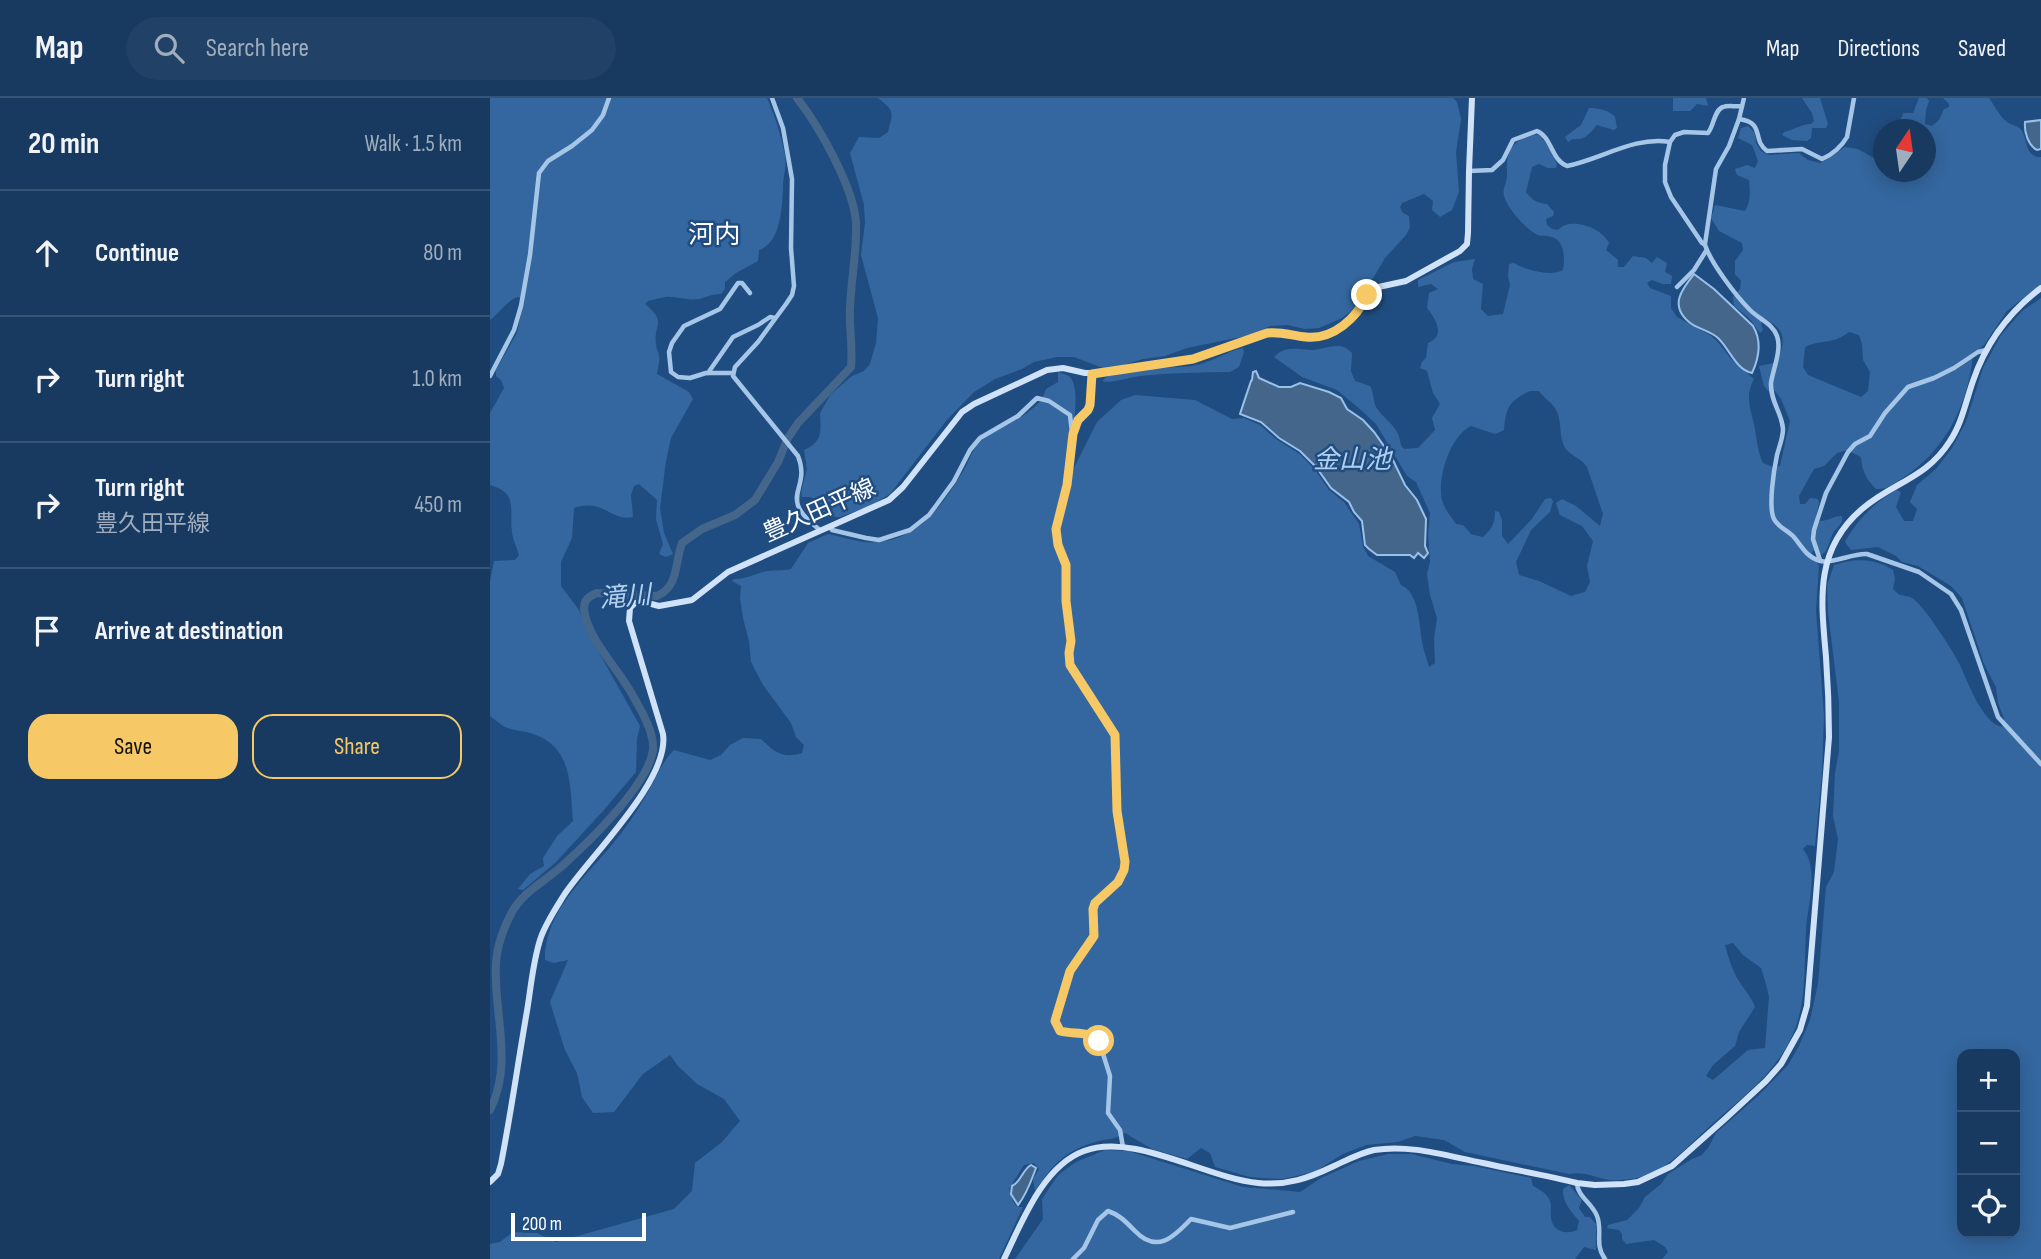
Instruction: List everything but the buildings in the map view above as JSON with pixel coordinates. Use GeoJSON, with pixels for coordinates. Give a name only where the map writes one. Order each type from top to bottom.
{"type":"FeatureCollection","features":[{"type":"Feature","properties":{"kind":"street"},"geometry":{"type":"LineString","coordinates":[[490,376],[514,330],[521,306],[539,173],[548,161],[592,130],[603,115],[610,98]]}},
{"type":"Feature","properties":{"kind":"street"},"geometry":{"type":"LineString","coordinates":[[772,98],[783,128],[789,160],[793,197],[793,290],[786,304],[733,373],[735,379],[798,456],[802,467],[797,505],[821,531]]}},
{"type":"Feature","properties":{"kind":"street","name":"豊久田平線"},"geometry":{"type":"LineString","coordinates":[[490,1182],[498,1174],[501,1164],[533,973],[544,929],[565,894],[638,800],[661,759],[663,734],[629,621],[630,608],[640,602],[659,606],[692,600],[728,572],[889,500],[968,407],[1047,370],[1063,368],[1092,374],[1193,359],[1267,333],[1320,337],[1337,329],[1355,316],[1374,288],[1406,281],[1460,251],[1471,241],[1469,171],[1472,98]]}},
{"type":"Feature","properties":{"kind":"street"},"geometry":{"type":"LineString","coordinates":[[1677,287],[1694,270],[1706,247],[1716,170],[1729,146],[1744,98]]}},
{"type":"Feature","properties":{"kind":"street"},"geometry":{"type":"LineString","coordinates":[[1739,119],[1755,126],[1760,144],[1767,151],[1802,149],[1822,159],[1844,142],[1854,98]]}},
{"type":"Feature","properties":{"kind":"street"},"geometry":{"type":"LineString","coordinates":[[1742,106],[1722,107],[1708,132],[1679,133],[1672,138],[1665,165],[1667,188],[1702,243],[1738,298],[1773,328],[1776,335],[1778,346],[1771,394],[1783,432],[1775,465],[1772,511],[1774,521],[1791,533],[1805,553],[1823,561],[1867,554],[1919,572],[1951,594],[1961,610],[1998,717],[2041,764]]}},
{"type":"Feature","properties":{"kind":"street"},"geometry":{"type":"LineString","coordinates":[[1469,171],[1492,170],[1503,160],[1513,140],[1537,131],[1543,134],[1560,163],[1567,166],[1625,147],[1654,141],[1670,142]]}},
{"type":"Feature","properties":{"kind":"street"},"geometry":{"type":"LineString","coordinates":[[733,373],[708,373],[684,379],[674,375],[670,368],[669,352],[684,326],[720,309],[738,283],[742,283],[750,293]]}},
{"type":"Feature","properties":{"kind":"street"},"geometry":{"type":"LineString","coordinates":[[1823,561],[1842,529],[1853,517],[1880,496],[1925,470],[1945,448],[1958,426],[1986,350],[2014,312],[2041,288]]}},
{"type":"Feature","properties":{"kind":"street"},"geometry":{"type":"LineString","coordinates":[[708,373],[733,337],[769,317],[775,318]]}},
{"type":"Feature","properties":{"kind":"street"},"geometry":{"type":"LineString","coordinates":[[1004,1259],[1038,1193],[1054,1170],[1071,1157],[1104,1146],[1136,1149],[1240,1181],[1277,1185],[1305,1180],[1369,1151],[1402,1148],[1577,1182],[1624,1184],[1638,1182],[1672,1166],[1766,1081],[1781,1064],[1800,1030],[1807,998],[1828,761],[1823,561],[1813,539],[1814,530],[1826,493],[1848,452],[1855,444],[1870,436],[1885,413],[1908,387],[1921,384],[1986,350]]}},
{"type":"Feature","properties":{"kind":"street"},"geometry":{"type":"LineString","coordinates":[[1092,374],[1090,405],[1078,420],[1073,434],[1067,485],[1056,529],[1058,545],[1066,565],[1066,601],[1071,641],[1069,658],[1074,673],[1115,735],[1117,811],[1125,862],[1118,882],[1095,903],[1094,936],[1070,971],[1055,1021],[1060,1031],[1088,1034],[1099,1041],[1110,1076],[1108,1113],[1120,1130],[1123,1147]]}},
{"type":"Feature","properties":{"kind":"street"},"geometry":{"type":"LineString","coordinates":[[830,527],[843,533],[879,540],[910,530],[929,515],[980,438],[1018,415],[1037,398],[1049,401],[1070,415],[1073,434]]}},
{"type":"Feature","properties":{"kind":"street"},"geometry":{"type":"LineString","coordinates":[[1577,1182],[1578,1190],[1598,1218],[1598,1246],[1605,1259]]}},
{"type":"Feature","properties":{"kind":"street"},"geometry":{"type":"LineString","coordinates":[[1073,1259],[1084,1248],[1098,1220],[1108,1211],[1123,1219],[1138,1235],[1156,1242],[1171,1239],[1191,1219],[1230,1228],[1293,1212]]}},
{"type":"Feature","properties":{"kind":"shaded area"},"geometry":{"type":"Polygon","coordinates":[[[490,98],[767,98],[780,133],[785,160],[779,224],[772,240],[759,250],[758,261],[725,282],[725,289],[721,294],[699,299],[665,297],[645,304],[658,320],[657,374],[689,392],[693,399],[671,438],[666,461],[660,508],[664,533],[673,554],[666,557],[659,554],[663,544],[656,519],[657,500],[639,484],[634,486],[631,495],[633,517],[626,518],[592,506],[574,508],[572,538],[561,562],[561,586],[579,610],[588,633],[640,726],[636,772],[555,863],[523,890],[518,889],[530,874],[544,866],[543,858],[557,836],[573,821],[570,783],[557,750],[548,741],[507,728],[490,716],[490,581],[494,561],[515,560],[519,555],[511,524],[509,498],[499,488],[490,485],[490,413],[504,388],[496,376],[496,370],[517,333],[524,300],[518,297],[514,299],[490,320],[490,98]]]}},
{"type":"Feature","properties":{"kind":"shaded area"},"geometry":{"type":"Polygon","coordinates":[[[878,98],[1453,98],[1457,102],[1461,119],[1456,152],[1459,192],[1452,210],[1440,217],[1432,210],[1433,201],[1424,194],[1402,203],[1400,207],[1403,213],[1409,216],[1410,227],[1406,235],[1385,258],[1356,307],[1342,318],[1319,328],[1270,326],[1251,335],[1187,348],[1117,367],[1103,368],[1074,357],[1057,357],[1034,362],[995,379],[974,392],[946,421],[890,494],[870,506],[840,517],[831,517],[815,509],[817,503],[811,497],[802,497],[807,469],[804,450],[818,439],[820,413],[831,394],[852,376],[864,371],[870,364],[876,343],[878,318],[861,255],[864,205],[850,153],[859,137],[879,138],[888,132],[891,112],[878,98]]]}},
{"type":"Feature","properties":{"kind":"shaded area"},"geometry":{"type":"Polygon","coordinates":[[[1673,98],[1706,98],[1708,106],[1697,104],[1690,111],[1673,111],[1673,98]]]}},
{"type":"Feature","properties":{"kind":"shaded area"},"geometry":{"type":"Polygon","coordinates":[[[1802,98],[1820,98],[1828,124],[1826,128],[1812,128],[1811,138],[1807,141],[1792,140],[1782,135],[1814,121],[1802,98]]]}},
{"type":"Feature","properties":{"kind":"shaded area"},"geometry":{"type":"Polygon","coordinates":[[[1919,98],[1927,98],[1929,101],[1925,119],[1901,119],[1903,113],[1913,113],[1919,98]]]}},
{"type":"Feature","properties":{"kind":"shaded area"},"geometry":{"type":"Polygon","coordinates":[[[1943,98],[1989,98],[2004,120],[2022,131],[2030,152],[2041,157],[2041,284],[2007,311],[1984,345],[1973,355],[1966,392],[1952,426],[1917,468],[1889,486],[1876,489],[1865,474],[1861,457],[1847,450],[1837,453],[1824,466],[1814,469],[1799,496],[1800,504],[1805,504],[1810,498],[1818,499],[1816,516],[1819,521],[1842,516],[1842,522],[1833,533],[1826,551],[1822,555],[1814,550],[1809,557],[1819,565],[1816,611],[1824,716],[1815,846],[1807,845],[1803,849],[1811,867],[1812,878],[1800,1011],[1792,1036],[1767,1074],[1675,1158],[1662,1168],[1643,1176],[1610,1180],[1465,1152],[1444,1140],[1415,1136],[1398,1142],[1366,1145],[1343,1154],[1314,1172],[1282,1179],[1250,1177],[1215,1167],[1210,1153],[1201,1148],[1187,1159],[1152,1149],[1125,1133],[1069,1153],[1055,1165],[1035,1191],[1033,1179],[1039,1169],[1034,1163],[1024,1165],[1009,1189],[1017,1207],[1023,1207],[999,1259],[490,1259],[490,1244],[500,1242],[513,1232],[537,1233],[556,1242],[674,1209],[692,1191],[695,1163],[722,1142],[740,1121],[724,1099],[697,1084],[670,1055],[643,1074],[614,1112],[593,1113],[582,1097],[577,1073],[565,1050],[550,1002],[568,960],[554,963],[545,960],[547,941],[562,906],[625,828],[674,750],[710,760],[743,738],[761,739],[784,755],[802,753],[804,745],[796,737],[791,723],[763,685],[751,662],[740,598],[741,586],[732,581],[734,579],[791,569],[808,543],[828,534],[856,541],[882,542],[910,532],[922,524],[943,502],[980,442],[1036,406],[1046,389],[1058,382],[1058,372],[1069,376],[1075,393],[1067,462],[1073,470],[1097,422],[1121,400],[1135,395],[1195,400],[1232,419],[1244,418],[1260,425],[1301,455],[1329,490],[1344,502],[1359,524],[1363,546],[1368,556],[1395,572],[1401,585],[1415,601],[1429,667],[1435,663],[1437,618],[1427,574],[1430,562],[1430,513],[1416,482],[1407,476],[1376,424],[1361,410],[1337,390],[1302,377],[1274,357],[1291,349],[1310,350],[1337,346],[1347,349],[1352,353],[1351,371],[1355,381],[1370,386],[1376,407],[1396,430],[1404,449],[1418,448],[1435,430],[1432,418],[1440,404],[1433,393],[1427,371],[1420,368],[1426,358],[1428,343],[1438,332],[1436,322],[1427,308],[1429,293],[1438,289],[1431,284],[1418,287],[1418,280],[1454,262],[1475,259],[1473,279],[1483,284],[1481,309],[1488,316],[1503,314],[1510,285],[1509,264],[1514,263],[1545,273],[1563,270],[1564,256],[1559,242],[1552,237],[1538,235],[1526,227],[1504,196],[1511,149],[1523,138],[1539,135],[1557,164],[1556,168],[1539,164],[1532,167],[1526,192],[1535,201],[1547,204],[1554,212],[1553,216],[1546,219],[1547,225],[1558,230],[1570,224],[1578,224],[1600,233],[1609,243],[1606,250],[1618,260],[1618,267],[1624,267],[1633,256],[1646,258],[1652,263],[1657,257],[1667,263],[1665,272],[1672,276],[1671,284],[1652,280],[1647,283],[1650,288],[1671,296],[1671,308],[1677,317],[1710,335],[1731,359],[1754,379],[1749,401],[1759,454],[1763,463],[1773,467],[1780,466],[1790,421],[1781,399],[1775,391],[1768,391],[1764,386],[1759,366],[1778,362],[1782,336],[1777,327],[1764,318],[1761,324],[1763,330],[1760,333],[1749,318],[1734,306],[1733,297],[1740,289],[1741,281],[1735,274],[1735,261],[1743,250],[1742,243],[1719,231],[1711,218],[1715,205],[1745,211],[1748,204],[1749,180],[1737,175],[1735,169],[1747,165],[1755,168],[1758,161],[1752,145],[1738,138],[1741,128],[1748,126],[1755,133],[1756,143],[1761,151],[1768,155],[1799,153],[1808,160],[1820,163],[1845,147],[1858,149],[1873,157],[1873,182],[1936,182],[1936,123],[1944,109],[1949,107],[1943,98]],[[1849,332],[1837,339],[1805,347],[1803,367],[1808,375],[1861,397],[1868,391],[1870,372],[1863,360],[1859,335],[1849,332]],[[1530,391],[1510,406],[1504,430],[1495,434],[1471,426],[1457,439],[1443,470],[1442,500],[1456,524],[1463,525],[1471,534],[1483,537],[1492,526],[1495,511],[1499,512],[1502,536],[1508,544],[1532,519],[1545,499],[1551,498],[1553,501],[1550,512],[1531,530],[1516,562],[1519,575],[1571,596],[1585,592],[1590,582],[1587,566],[1593,541],[1582,526],[1560,515],[1556,503],[1562,499],[1576,506],[1600,526],[1603,514],[1587,467],[1565,448],[1555,408],[1539,391],[1530,391]],[[1733,943],[1725,945],[1730,962],[1755,1007],[1739,1032],[1735,1046],[1713,1065],[1706,1076],[1713,1080],[1748,1050],[1765,1048],[1769,997],[1766,984],[1761,968],[1743,955],[1733,943]]]}},
{"type":"Feature","properties":{"kind":"shaded area"},"geometry":{"type":"Polygon","coordinates":[[[1589,108],[1613,115],[1617,128],[1614,130],[1597,125],[1584,138],[1568,142],[1565,137],[1581,125],[1589,108]]]}},
{"type":"Feature","properties":{"kind":"shaded area"},"geometry":{"type":"Polygon","coordinates":[[[2041,298],[2041,1259],[1662,1259],[1668,1252],[1654,1240],[1626,1244],[1619,1230],[1607,1228],[1608,1225],[1627,1220],[1668,1174],[1702,1155],[1716,1133],[1788,1065],[1810,1020],[1818,984],[1826,887],[1834,872],[1838,839],[1833,816],[1839,751],[1839,702],[1827,585],[1834,565],[1864,560],[1893,570],[1893,589],[1900,595],[1912,598],[1924,609],[1956,658],[1982,710],[1995,724],[2002,727],[2004,718],[1996,687],[1984,664],[1962,598],[1951,586],[1918,566],[1902,562],[1878,547],[1851,550],[1845,542],[1867,512],[1896,490],[1901,492],[1896,507],[1904,521],[1913,521],[1917,509],[1910,502],[1917,485],[1936,469],[1952,448],[1966,422],[1983,368],[2001,335],[2022,311],[2041,298]]]}},
{"type":"Feature","properties":{"kind":"shaded area"},"geometry":{"type":"Polygon","coordinates":[[[1243,348],[1239,367],[1230,372],[1162,374],[1102,381],[1119,372],[1131,370],[1199,365],[1243,348]]]}},
{"type":"Feature","properties":{"kind":"shaded area"},"geometry":{"type":"Polygon","coordinates":[[[1105,1150],[1128,1151],[1243,1187],[1300,1192],[1321,1178],[1359,1161],[1388,1154],[1411,1154],[1531,1178],[1533,1186],[1549,1198],[1552,1223],[1564,1232],[1577,1230],[1579,1221],[1564,1198],[1563,1189],[1569,1185],[1582,1200],[1579,1208],[1585,1217],[1590,1217],[1596,1224],[1596,1250],[1584,1247],[1575,1259],[1015,1259],[1043,1219],[1042,1199],[1058,1175],[1076,1162],[1105,1150]]]}},
{"type":"Feature","properties":{"kind":"water"},"geometry":{"type":"Polygon","coordinates":[[[2041,120],[2041,149],[2037,150],[2027,138],[2025,122],[2041,120]]]}},
{"type":"Feature","properties":{"kind":"water"},"geometry":{"type":"Polygon","coordinates":[[[1694,274],[1753,326],[1758,338],[1758,350],[1752,373],[1741,368],[1718,338],[1683,316],[1680,297],[1694,274]]]}},
{"type":"Feature","properties":{"kind":"water","name":"金山池"},"geometry":{"type":"Polygon","coordinates":[[[1256,371],[1259,378],[1279,387],[1291,387],[1300,383],[1341,398],[1347,409],[1374,432],[1391,456],[1426,519],[1425,546],[1428,553],[1424,558],[1418,553],[1414,558],[1410,555],[1377,555],[1369,549],[1365,545],[1362,521],[1349,502],[1331,488],[1316,467],[1300,451],[1261,422],[1240,414],[1253,372],[1256,371]]]}},
{"type":"Feature","properties":{"kind":"water"},"geometry":{"type":"Polygon","coordinates":[[[1031,1165],[1036,1168],[1018,1205],[1011,1194],[1012,1186],[1031,1165]]]}},
{"type":"Feature","properties":{"kind":"waterway","name":"滝川"},"geometry":{"type":"LineString","coordinates":[[490,1110],[501,1074],[496,963],[506,924],[522,898],[573,856],[616,812],[640,780],[653,750],[652,736],[643,714],[589,628],[585,602],[597,593],[657,596],[664,592],[673,580],[682,543],[702,529],[735,515],[755,500],[798,423],[851,367],[850,308],[856,234],[854,209],[834,158],[797,98]]}},
{"type":"Feature","properties":{"kind":"district","name":"河内"},"geometry":{"type":"Point","coordinates":[714,234]}},
{"type":"Feature","properties":{"kind":"route"},"geometry":{"type":"LineString","coordinates":[[1099,1041],[1088,1034],[1060,1031],[1055,1021],[1070,971],[1094,936],[1095,903],[1122,877],[1125,862],[1117,811],[1117,744],[1112,728],[1070,665],[1071,635],[1067,616],[1066,565],[1056,536],[1067,485],[1073,434],[1078,420],[1090,405],[1092,374],[1193,359],[1267,333],[1320,337],[1355,316],[1367,295]]}}]}
